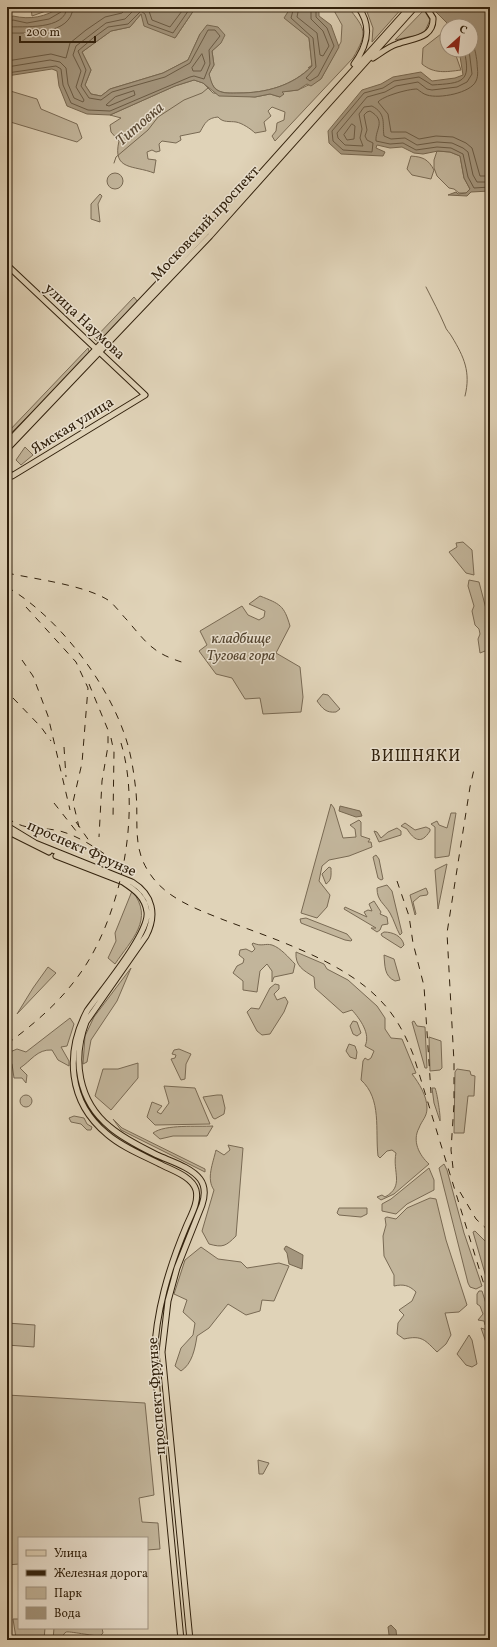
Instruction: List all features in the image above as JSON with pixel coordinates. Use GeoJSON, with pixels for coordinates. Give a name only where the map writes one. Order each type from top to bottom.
{"type":"FeatureCollection","features":[{"type":"Feature","properties":{"kind":"main road"},"geometry":{"type":"LineString","coordinates":[[344,79],[361,52],[367,36],[367,23],[359,7]]}},
{"type":"Feature","properties":{"kind":"main road"},"geometry":{"type":"LineString","coordinates":[[372,7],[378,7]]}},
{"type":"Feature","properties":{"kind":"main road","name":"Московский проспект"},"geometry":{"type":"LineString","coordinates":[[7,449],[236,201],[410,7]]}},
{"type":"Feature","properties":{"kind":"main road","name":"Московский проспект"},"geometry":{"type":"LineString","coordinates":[[7,443],[210,236],[415,7]]}},
{"type":"Feature","properties":{"kind":"main road"},"geometry":{"type":"LineString","coordinates":[[360,70],[390,47],[420,38],[427,34],[432,28],[433,18],[426,7]]}},
{"type":"Feature","properties":{"kind":"main road","name":"улица Наумова"},"geometry":{"type":"LineString","coordinates":[[7,265],[99,350],[145,395]]}},
{"type":"Feature","properties":{"kind":"main road","name":"Ямская улица"},"geometry":{"type":"LineString","coordinates":[[7,472],[12,476],[145,395]]}},
{"type":"Feature","properties":{"kind":"main road","name":"проспект Фрунзе"},"geometry":{"type":"LineString","coordinates":[[7,826],[41,846],[132,882],[144,892],[152,908],[152,921],[146,936],[86,1022],[79,1044],[78,1066],[81,1082],[90,1104],[109,1127],[133,1143],[194,1173],[203,1184],[205,1192],[202,1205],[177,1268],[168,1301],[162,1352],[190,1640]]}},
{"type":"Feature","properties":{"kind":"main road","name":"проспект Фрунзе"},"geometry":{"type":"LineString","coordinates":[[7,831],[37,848],[123,882],[141,895],[148,914],[142,934],[86,1011],[79,1025],[75,1039],[73,1064],[79,1096],[94,1121],[106,1134],[128,1148],[182,1175],[191,1182],[196,1190],[195,1205],[174,1256],[164,1286],[157,1324],[154,1358],[181,1640]]}},
{"type":"Feature","properties":{"kind":"green space"},"geometry":{"type":"Polygon","coordinates":[[[31,7],[57,7],[32,16],[31,7]]]}},
{"type":"Feature","properties":{"kind":"green space"},"geometry":{"type":"Polygon","coordinates":[[[196,7],[291,7],[285,18],[309,38],[312,65],[308,68],[312,66],[296,79],[269,90],[249,93],[223,92],[217,90],[211,81],[209,74],[214,65],[212,51],[221,43],[200,34],[188,60],[163,73],[110,89],[101,96],[91,94],[85,85],[91,70],[82,52],[111,31],[130,27],[141,14],[175,38],[196,7]]]}},
{"type":"Feature","properties":{"kind":"green space"},"geometry":{"type":"Polygon","coordinates":[[[332,7],[348,7],[363,31],[361,42],[353,58],[275,141],[272,136],[276,131],[277,123],[284,120],[285,112],[272,107],[268,111],[271,116],[264,122],[266,131],[255,133],[241,124],[224,121],[218,117],[211,118],[203,126],[200,132],[180,136],[181,140],[176,143],[162,141],[159,144],[160,151],[156,152],[152,150],[147,152],[148,159],[156,160],[154,173],[126,165],[119,158],[119,141],[111,132],[110,125],[121,118],[110,115],[175,86],[194,80],[203,83],[213,93],[255,97],[270,94],[280,97],[281,92],[298,90],[321,79],[341,42],[342,25],[332,7]]]}},
{"type":"Feature","properties":{"kind":"green space"},"geometry":{"type":"Polygon","coordinates":[[[388,7],[403,7],[372,42],[373,28],[366,9],[380,11],[388,7]]]}},
{"type":"Feature","properties":{"kind":"green space"},"geometry":{"type":"Polygon","coordinates":[[[424,10],[430,20],[425,31],[417,35],[395,40],[424,10]]]}},
{"type":"Feature","properties":{"kind":"green space"},"geometry":{"type":"Polygon","coordinates":[[[439,36],[439,58],[457,58],[461,70],[445,72],[436,71],[427,67],[422,64],[423,48],[439,36]]]}},
{"type":"Feature","properties":{"kind":"green space"},"geometry":{"type":"Polygon","coordinates":[[[7,90],[37,99],[41,109],[77,124],[82,138],[77,142],[7,121],[7,90]]]}},
{"type":"Feature","properties":{"kind":"green space"},"geometry":{"type":"Polygon","coordinates":[[[437,151],[450,152],[460,156],[464,178],[470,189],[466,193],[459,193],[454,189],[449,188],[437,176],[434,168],[434,160],[437,151]]]}},
{"type":"Feature","properties":{"kind":"green space"},"geometry":{"type":"Polygon","coordinates":[[[411,156],[422,158],[430,163],[434,170],[431,179],[412,175],[407,169],[411,156]]]}},
{"type":"Feature","properties":{"kind":"green space"},"geometry":{"type":"Polygon","coordinates":[[[112,173],[118,173],[123,178],[121,187],[118,189],[112,189],[107,184],[107,178],[112,173]]]}},
{"type":"Feature","properties":{"kind":"green space"},"geometry":{"type":"Polygon","coordinates":[[[100,194],[102,196],[98,204],[100,222],[91,219],[91,204],[100,194]]]}},
{"type":"Feature","properties":{"kind":"green space"},"geometry":{"type":"Polygon","coordinates":[[[134,297],[138,302],[100,340],[96,341],[94,339],[134,297]]]}},
{"type":"Feature","properties":{"kind":"green space"},"geometry":{"type":"Polygon","coordinates":[[[88,348],[90,354],[7,437],[7,433],[88,348]]]}},
{"type":"Feature","properties":{"kind":"green space"},"geometry":{"type":"Polygon","coordinates":[[[25,447],[33,455],[21,465],[16,460],[25,447]]]}},
{"type":"Feature","properties":{"kind":"green space"},"geometry":{"type":"Polygon","coordinates":[[[463,542],[472,550],[474,575],[466,573],[449,552],[457,547],[456,543],[463,542]]]}},
{"type":"Feature","properties":{"kind":"green space"},"geometry":{"type":"Polygon","coordinates":[[[469,580],[479,582],[490,624],[490,658],[485,651],[480,653],[478,639],[480,634],[479,629],[475,625],[472,611],[474,606],[468,586],[469,580]]]}},
{"type":"Feature","properties":{"kind":"green space","name":"кладбище Тугова гора"},"geometry":{"type":"Polygon","coordinates":[[[260,596],[277,603],[283,609],[288,619],[290,626],[276,653],[300,667],[303,697],[301,712],[263,714],[260,698],[245,699],[232,678],[216,674],[199,651],[207,645],[200,631],[242,606],[248,615],[259,620],[264,617],[265,611],[249,604],[260,596]]]}},
{"type":"Feature","properties":{"kind":"green space"},"geometry":{"type":"Polygon","coordinates":[[[323,694],[328,695],[340,709],[333,712],[327,711],[323,708],[317,701],[323,694]]]}},
{"type":"Feature","properties":{"kind":"green space"},"geometry":{"type":"Polygon","coordinates":[[[331,804],[334,808],[343,838],[356,837],[355,829],[350,825],[359,820],[361,822],[361,836],[370,839],[368,842],[371,842],[372,847],[349,856],[329,860],[322,866],[319,881],[330,895],[327,907],[317,918],[301,913],[331,804]]]}},
{"type":"Feature","properties":{"kind":"green space"},"geometry":{"type":"Polygon","coordinates":[[[451,813],[456,813],[449,856],[435,858],[435,827],[431,824],[437,821],[439,825],[447,828],[451,813]]]}},
{"type":"Feature","properties":{"kind":"green space"},"geometry":{"type":"Polygon","coordinates":[[[405,823],[415,830],[426,827],[430,829],[430,831],[424,838],[418,839],[412,836],[407,829],[401,826],[405,823]]]}},
{"type":"Feature","properties":{"kind":"green space"},"geometry":{"type":"Polygon","coordinates":[[[397,828],[401,831],[401,835],[379,842],[374,831],[377,832],[381,838],[388,832],[397,828]]]}},
{"type":"Feature","properties":{"kind":"green space"},"geometry":{"type":"Polygon","coordinates":[[[376,855],[379,859],[383,879],[381,880],[378,878],[373,857],[376,855]]]}},
{"type":"Feature","properties":{"kind":"green space"},"geometry":{"type":"Polygon","coordinates":[[[447,864],[438,909],[435,870],[447,864]]]}},
{"type":"Feature","properties":{"kind":"green space"},"geometry":{"type":"Polygon","coordinates":[[[329,867],[331,868],[331,877],[326,884],[322,874],[329,867]]]}},
{"type":"Feature","properties":{"kind":"green space"},"geometry":{"type":"Polygon","coordinates":[[[387,885],[392,891],[402,933],[400,935],[390,913],[378,896],[377,888],[387,885]]]}},
{"type":"Feature","properties":{"kind":"green space"},"geometry":{"type":"Polygon","coordinates":[[[426,888],[428,893],[427,895],[420,896],[413,902],[415,915],[410,895],[426,888]]]}},
{"type":"Feature","properties":{"kind":"green space"},"geometry":{"type":"Polygon","coordinates":[[[132,891],[139,901],[141,920],[133,938],[115,964],[108,958],[116,941],[115,933],[132,891]]]}},
{"type":"Feature","properties":{"kind":"green space"},"geometry":{"type":"Polygon","coordinates":[[[374,901],[381,912],[380,914],[387,917],[388,924],[382,925],[380,930],[377,932],[371,928],[376,928],[344,909],[345,907],[367,917],[364,912],[368,910],[372,911],[369,904],[374,901]]]}},
{"type":"Feature","properties":{"kind":"green space"},"geometry":{"type":"Polygon","coordinates":[[[306,918],[347,934],[352,940],[345,940],[301,923],[300,919],[306,918]]]}},
{"type":"Feature","properties":{"kind":"green space"},"geometry":{"type":"Polygon","coordinates":[[[384,932],[397,935],[404,945],[401,948],[382,936],[381,934],[384,932]]]}},
{"type":"Feature","properties":{"kind":"green space"},"geometry":{"type":"Polygon","coordinates":[[[252,944],[259,945],[267,944],[279,948],[295,964],[293,973],[274,977],[272,982],[272,971],[267,964],[260,971],[257,992],[243,990],[243,981],[233,973],[237,966],[243,963],[244,959],[239,955],[240,950],[246,949],[252,952],[255,949],[252,944]]]}},
{"type":"Feature","properties":{"kind":"green space"},"geometry":{"type":"Polygon","coordinates":[[[296,952],[324,964],[327,969],[348,980],[377,1006],[385,1018],[385,1029],[391,1038],[402,1039],[416,1073],[412,1074],[424,1094],[427,1103],[427,1111],[417,1133],[416,1143],[422,1156],[429,1164],[394,1194],[381,1200],[377,1197],[382,1195],[385,1197],[395,1188],[396,1153],[392,1150],[387,1151],[380,1158],[378,1156],[375,1106],[368,1088],[361,1080],[363,1061],[365,1058],[368,1060],[371,1058],[374,1051],[365,1046],[367,1037],[366,1032],[352,1010],[343,1013],[315,988],[314,977],[300,967],[297,961],[296,952]]]}},
{"type":"Feature","properties":{"kind":"green space"},"geometry":{"type":"Polygon","coordinates":[[[384,955],[394,959],[400,980],[395,981],[391,979],[387,973],[384,955]]]}},
{"type":"Feature","properties":{"kind":"green space"},"geometry":{"type":"Polygon","coordinates":[[[48,967],[56,973],[17,1014],[33,988],[48,967]]]}},
{"type":"Feature","properties":{"kind":"green space"},"geometry":{"type":"Polygon","coordinates":[[[131,968],[117,1001],[91,1040],[87,1062],[83,1064],[85,1036],[94,1017],[131,968]]]}},
{"type":"Feature","properties":{"kind":"green space"},"geometry":{"type":"Polygon","coordinates":[[[275,984],[279,985],[279,989],[274,994],[277,1000],[285,997],[288,1002],[284,1012],[270,1034],[262,1035],[257,1031],[247,1012],[251,1008],[259,1009],[270,988],[275,984]]]}},
{"type":"Feature","properties":{"kind":"green space"},"geometry":{"type":"Polygon","coordinates":[[[70,1018],[74,1024],[67,1046],[61,1047],[69,1061],[69,1066],[58,1060],[52,1050],[42,1051],[20,1068],[27,1075],[26,1083],[22,1078],[14,1078],[12,1064],[8,1059],[10,1052],[17,1049],[26,1052],[70,1018]]]}},
{"type":"Feature","properties":{"kind":"green space"},"geometry":{"type":"Polygon","coordinates":[[[353,1021],[357,1022],[361,1033],[357,1036],[353,1034],[350,1026],[353,1021]]]}},
{"type":"Feature","properties":{"kind":"green space"},"geometry":{"type":"Polygon","coordinates":[[[414,1021],[417,1026],[425,1027],[427,1068],[425,1068],[412,1022],[414,1021]]]}},
{"type":"Feature","properties":{"kind":"green space"},"geometry":{"type":"Polygon","coordinates":[[[429,1037],[441,1041],[442,1068],[440,1070],[430,1071],[429,1037]]]}},
{"type":"Feature","properties":{"kind":"green space"},"geometry":{"type":"Polygon","coordinates":[[[349,1044],[355,1046],[357,1052],[356,1059],[350,1057],[346,1051],[349,1044]]]}},
{"type":"Feature","properties":{"kind":"green space"},"geometry":{"type":"Polygon","coordinates":[[[179,1049],[191,1054],[186,1064],[185,1079],[181,1080],[171,1059],[175,1058],[176,1055],[172,1054],[174,1050],[179,1049]]]}},
{"type":"Feature","properties":{"kind":"green space"},"geometry":{"type":"Polygon","coordinates":[[[138,1063],[138,1078],[111,1110],[95,1096],[103,1069],[118,1069],[138,1063]]]}},
{"type":"Feature","properties":{"kind":"green space"},"geometry":{"type":"Polygon","coordinates":[[[457,1069],[470,1071],[471,1075],[475,1076],[474,1096],[468,1096],[464,1133],[454,1133],[455,1072],[457,1069]]]}},
{"type":"Feature","properties":{"kind":"green space"},"geometry":{"type":"Polygon","coordinates":[[[164,1086],[195,1088],[210,1124],[155,1125],[147,1117],[152,1102],[162,1106],[157,1112],[161,1114],[169,1103],[164,1086]]]}},
{"type":"Feature","properties":{"kind":"green space"},"geometry":{"type":"Polygon","coordinates":[[[432,1088],[435,1088],[436,1090],[440,1121],[434,1103],[432,1088]]]}},
{"type":"Feature","properties":{"kind":"green space"},"geometry":{"type":"Polygon","coordinates":[[[24,1095],[28,1095],[32,1101],[28,1107],[24,1107],[20,1103],[20,1099],[24,1095]]]}},
{"type":"Feature","properties":{"kind":"green space"},"geometry":{"type":"Polygon","coordinates":[[[222,1095],[225,1108],[224,1114],[215,1119],[213,1118],[203,1097],[222,1095]]]}},
{"type":"Feature","properties":{"kind":"green space"},"geometry":{"type":"Polygon","coordinates":[[[74,1116],[84,1118],[87,1124],[92,1127],[91,1130],[87,1130],[81,1124],[71,1122],[69,1118],[74,1116]]]}},
{"type":"Feature","properties":{"kind":"green space"},"geometry":{"type":"Polygon","coordinates":[[[113,1119],[122,1128],[205,1169],[205,1172],[121,1130],[113,1119]]]}},
{"type":"Feature","properties":{"kind":"green space"},"geometry":{"type":"Polygon","coordinates":[[[213,1126],[207,1136],[173,1136],[160,1139],[153,1133],[158,1130],[173,1127],[213,1126]]]}},
{"type":"Feature","properties":{"kind":"green space"},"geometry":{"type":"Polygon","coordinates":[[[228,1145],[243,1148],[236,1236],[227,1244],[218,1246],[209,1244],[202,1231],[214,1190],[210,1176],[216,1150],[224,1155],[230,1150],[228,1145]]]}},
{"type":"Feature","properties":{"kind":"green space"},"geometry":{"type":"Polygon","coordinates":[[[444,1164],[447,1170],[464,1233],[482,1286],[476,1289],[470,1287],[468,1283],[439,1168],[444,1164]]]}},
{"type":"Feature","properties":{"kind":"green space"},"geometry":{"type":"Polygon","coordinates":[[[429,1168],[434,1180],[434,1190],[407,1204],[396,1214],[382,1211],[382,1204],[391,1199],[429,1168]]]}},
{"type":"Feature","properties":{"kind":"green space"},"geometry":{"type":"Polygon","coordinates":[[[430,1198],[436,1199],[446,1240],[467,1305],[459,1312],[445,1313],[451,1335],[446,1344],[437,1352],[429,1344],[419,1338],[404,1339],[397,1334],[398,1323],[404,1315],[399,1310],[412,1301],[416,1292],[406,1286],[394,1286],[394,1275],[384,1256],[383,1236],[386,1225],[385,1218],[396,1219],[407,1208],[430,1198]]]}},
{"type":"Feature","properties":{"kind":"green space"},"geometry":{"type":"Polygon","coordinates":[[[339,1208],[367,1208],[367,1214],[361,1217],[339,1215],[337,1213],[339,1208]]]}},
{"type":"Feature","properties":{"kind":"green space"},"geometry":{"type":"Polygon","coordinates":[[[475,1231],[490,1246],[490,1280],[486,1277],[473,1232],[475,1231]]]}},
{"type":"Feature","properties":{"kind":"green space"},"geometry":{"type":"Polygon","coordinates":[[[201,1247],[218,1259],[241,1262],[247,1268],[279,1263],[289,1266],[274,1301],[262,1300],[260,1311],[246,1315],[228,1304],[209,1328],[197,1336],[194,1351],[190,1360],[181,1371],[175,1366],[181,1348],[193,1335],[195,1323],[183,1312],[187,1300],[174,1294],[185,1260],[201,1247]]]}},
{"type":"Feature","properties":{"kind":"green space"},"geometry":{"type":"Polygon","coordinates":[[[479,1291],[482,1291],[490,1316],[488,1321],[489,1327],[485,1325],[484,1321],[478,1320],[483,1314],[480,1306],[477,1304],[477,1294],[479,1291]]]}},
{"type":"Feature","properties":{"kind":"green space"},"geometry":{"type":"Polygon","coordinates":[[[7,1323],[35,1325],[34,1347],[7,1345],[7,1323]]]}},
{"type":"Feature","properties":{"kind":"green space"},"geometry":{"type":"Polygon","coordinates":[[[481,1328],[490,1331],[490,1359],[489,1351],[481,1328]]]}},
{"type":"Feature","properties":{"kind":"green space"},"geometry":{"type":"Polygon","coordinates":[[[469,1335],[472,1340],[477,1364],[472,1367],[466,1365],[457,1354],[469,1335]]]}},
{"type":"Feature","properties":{"kind":"green space"},"geometry":{"type":"Polygon","coordinates":[[[7,1395],[145,1403],[154,1495],[139,1498],[142,1522],[158,1523],[160,1549],[148,1550],[148,1537],[18,1537],[18,1564],[7,1565],[7,1395]]]}},
{"type":"Feature","properties":{"kind":"green space"},"geometry":{"type":"Polygon","coordinates":[[[258,1460],[269,1463],[263,1474],[259,1474],[258,1460]]]}},
{"type":"Feature","properties":{"kind":"green space"},"geometry":{"type":"Polygon","coordinates":[[[13,1619],[18,1619],[18,1629],[45,1629],[44,1640],[16,1638],[13,1619]]]}},
{"type":"Feature","properties":{"kind":"green space"},"geometry":{"type":"Polygon","coordinates":[[[54,1629],[102,1629],[103,1633],[100,1636],[66,1632],[60,1640],[53,1640],[54,1629]]]}},
{"type":"Feature","properties":{"kind":"water"},"geometry":{"type":"Polygon","coordinates":[[[61,7],[196,7],[175,38],[144,26],[141,14],[130,27],[111,31],[82,52],[91,70],[85,85],[91,94],[101,96],[110,89],[163,73],[188,60],[200,34],[207,25],[218,27],[225,35],[221,43],[212,51],[214,65],[209,74],[215,89],[228,93],[259,92],[278,87],[296,79],[312,66],[309,38],[284,18],[291,7],[319,7],[319,16],[331,25],[339,47],[321,79],[311,86],[307,84],[298,90],[282,92],[284,94],[280,97],[270,94],[255,97],[219,96],[203,83],[194,80],[175,86],[110,115],[87,114],[67,106],[59,86],[57,71],[52,69],[7,76],[8,18],[13,16],[26,18],[38,17],[61,7]]]}},
{"type":"Feature","properties":{"kind":"water"},"geometry":{"type":"Polygon","coordinates":[[[431,7],[484,7],[490,16],[490,191],[471,192],[467,196],[448,195],[456,192],[458,194],[466,193],[470,189],[464,178],[460,156],[450,152],[438,151],[423,154],[414,153],[402,147],[390,148],[377,145],[376,148],[385,152],[383,156],[341,154],[329,143],[328,131],[362,90],[381,84],[393,77],[421,72],[432,81],[455,78],[463,75],[460,58],[479,58],[479,18],[442,18],[431,7]]]}},
{"type":"Feature","properties":{"kind":"water"},"geometry":{"type":"Polygon","coordinates":[[[340,806],[360,811],[362,816],[356,817],[339,811],[340,806]]]}},
{"type":"Feature","properties":{"kind":"water"},"geometry":{"type":"Polygon","coordinates":[[[286,1246],[303,1255],[302,1269],[289,1264],[287,1253],[284,1249],[286,1246]]]}},
{"type":"Feature","properties":{"kind":"water"},"geometry":{"type":"Polygon","coordinates":[[[391,1625],[396,1630],[397,1640],[386,1640],[389,1635],[388,1627],[391,1625]]]}},
{"type":"Feature","properties":{"kind":"waterway","name":"Титовка"},"geometry":{"type":"LineString","coordinates":[[114,163],[116,157],[148,130],[158,117],[184,100],[202,93],[208,88]]}},
{"type":"Feature","properties":{"kind":"waterway"},"geometry":{"type":"LineString","coordinates":[[426,287],[463,358],[467,372],[467,387],[465,396]]}},
{"type":"Feature","properties":{"kind":"railway"},"geometry":{"type":"LineString","coordinates":[[7,573],[73,586],[108,600],[153,648],[167,657],[188,664]]}},
{"type":"Feature","properties":{"kind":"railway"},"geometry":{"type":"LineString","coordinates":[[7,587],[26,599],[44,614],[61,632],[92,671],[116,712],[124,733],[133,770],[137,804],[137,837],[141,857],[146,868],[160,886],[186,904],[286,943],[328,963],[365,986],[380,1000],[395,1018],[413,1054],[490,1304]]}},
{"type":"Feature","properties":{"kind":"railway"},"geometry":{"type":"LineString","coordinates":[[26,607],[76,662],[88,688],[82,763],[73,802],[79,827]]}},
{"type":"Feature","properties":{"kind":"railway"},"geometry":{"type":"LineString","coordinates":[[22,660],[33,676],[48,716],[70,810]]}},
{"type":"Feature","properties":{"kind":"railway"},"geometry":{"type":"LineString","coordinates":[[89,684],[108,730],[108,746],[102,781],[99,837]]}},
{"type":"Feature","properties":{"kind":"railway"},"geometry":{"type":"LineString","coordinates":[[13,698],[41,727],[51,741]]}},
{"type":"Feature","properties":{"kind":"railway"},"geometry":{"type":"LineString","coordinates":[[111,738],[114,752],[113,819]]}},
{"type":"Feature","properties":{"kind":"railway"},"geometry":{"type":"LineString","coordinates":[[7,1044],[27,1029],[63,995],[79,975],[94,951],[106,924],[116,895],[124,864],[128,832],[129,800],[127,770],[121,743]]}},
{"type":"Feature","properties":{"kind":"railway"},"geometry":{"type":"LineString","coordinates":[[64,747],[66,777]]}},
{"type":"Feature","properties":{"kind":"railway"},"geometry":{"type":"LineString","coordinates":[[453,1168],[451,1150],[454,1104],[454,1062],[447,933],[470,787],[475,765]]}},
{"type":"Feature","properties":{"kind":"railway"},"geometry":{"type":"LineString","coordinates":[[54,803],[80,836]]}},
{"type":"Feature","properties":{"kind":"railway"},"geometry":{"type":"LineString","coordinates":[[7,818],[27,827],[67,833],[109,857]]}},
{"type":"Feature","properties":{"kind":"railway"},"geometry":{"type":"LineString","coordinates":[[76,822],[92,845]]}},
{"type":"Feature","properties":{"kind":"railway"},"geometry":{"type":"LineString","coordinates":[[397,881],[409,916],[413,943],[424,986],[431,1093]]}},
{"type":"Feature","properties":{"kind":"railway"},"geometry":{"type":"LineString","coordinates":[[460,1192],[476,1219],[490,1232]]}},
{"type":"Feature","properties":{"kind":"district","name":"ВИШНЯКИ"},"geometry":{"type":"Point","coordinates":[416,755]}}]}
